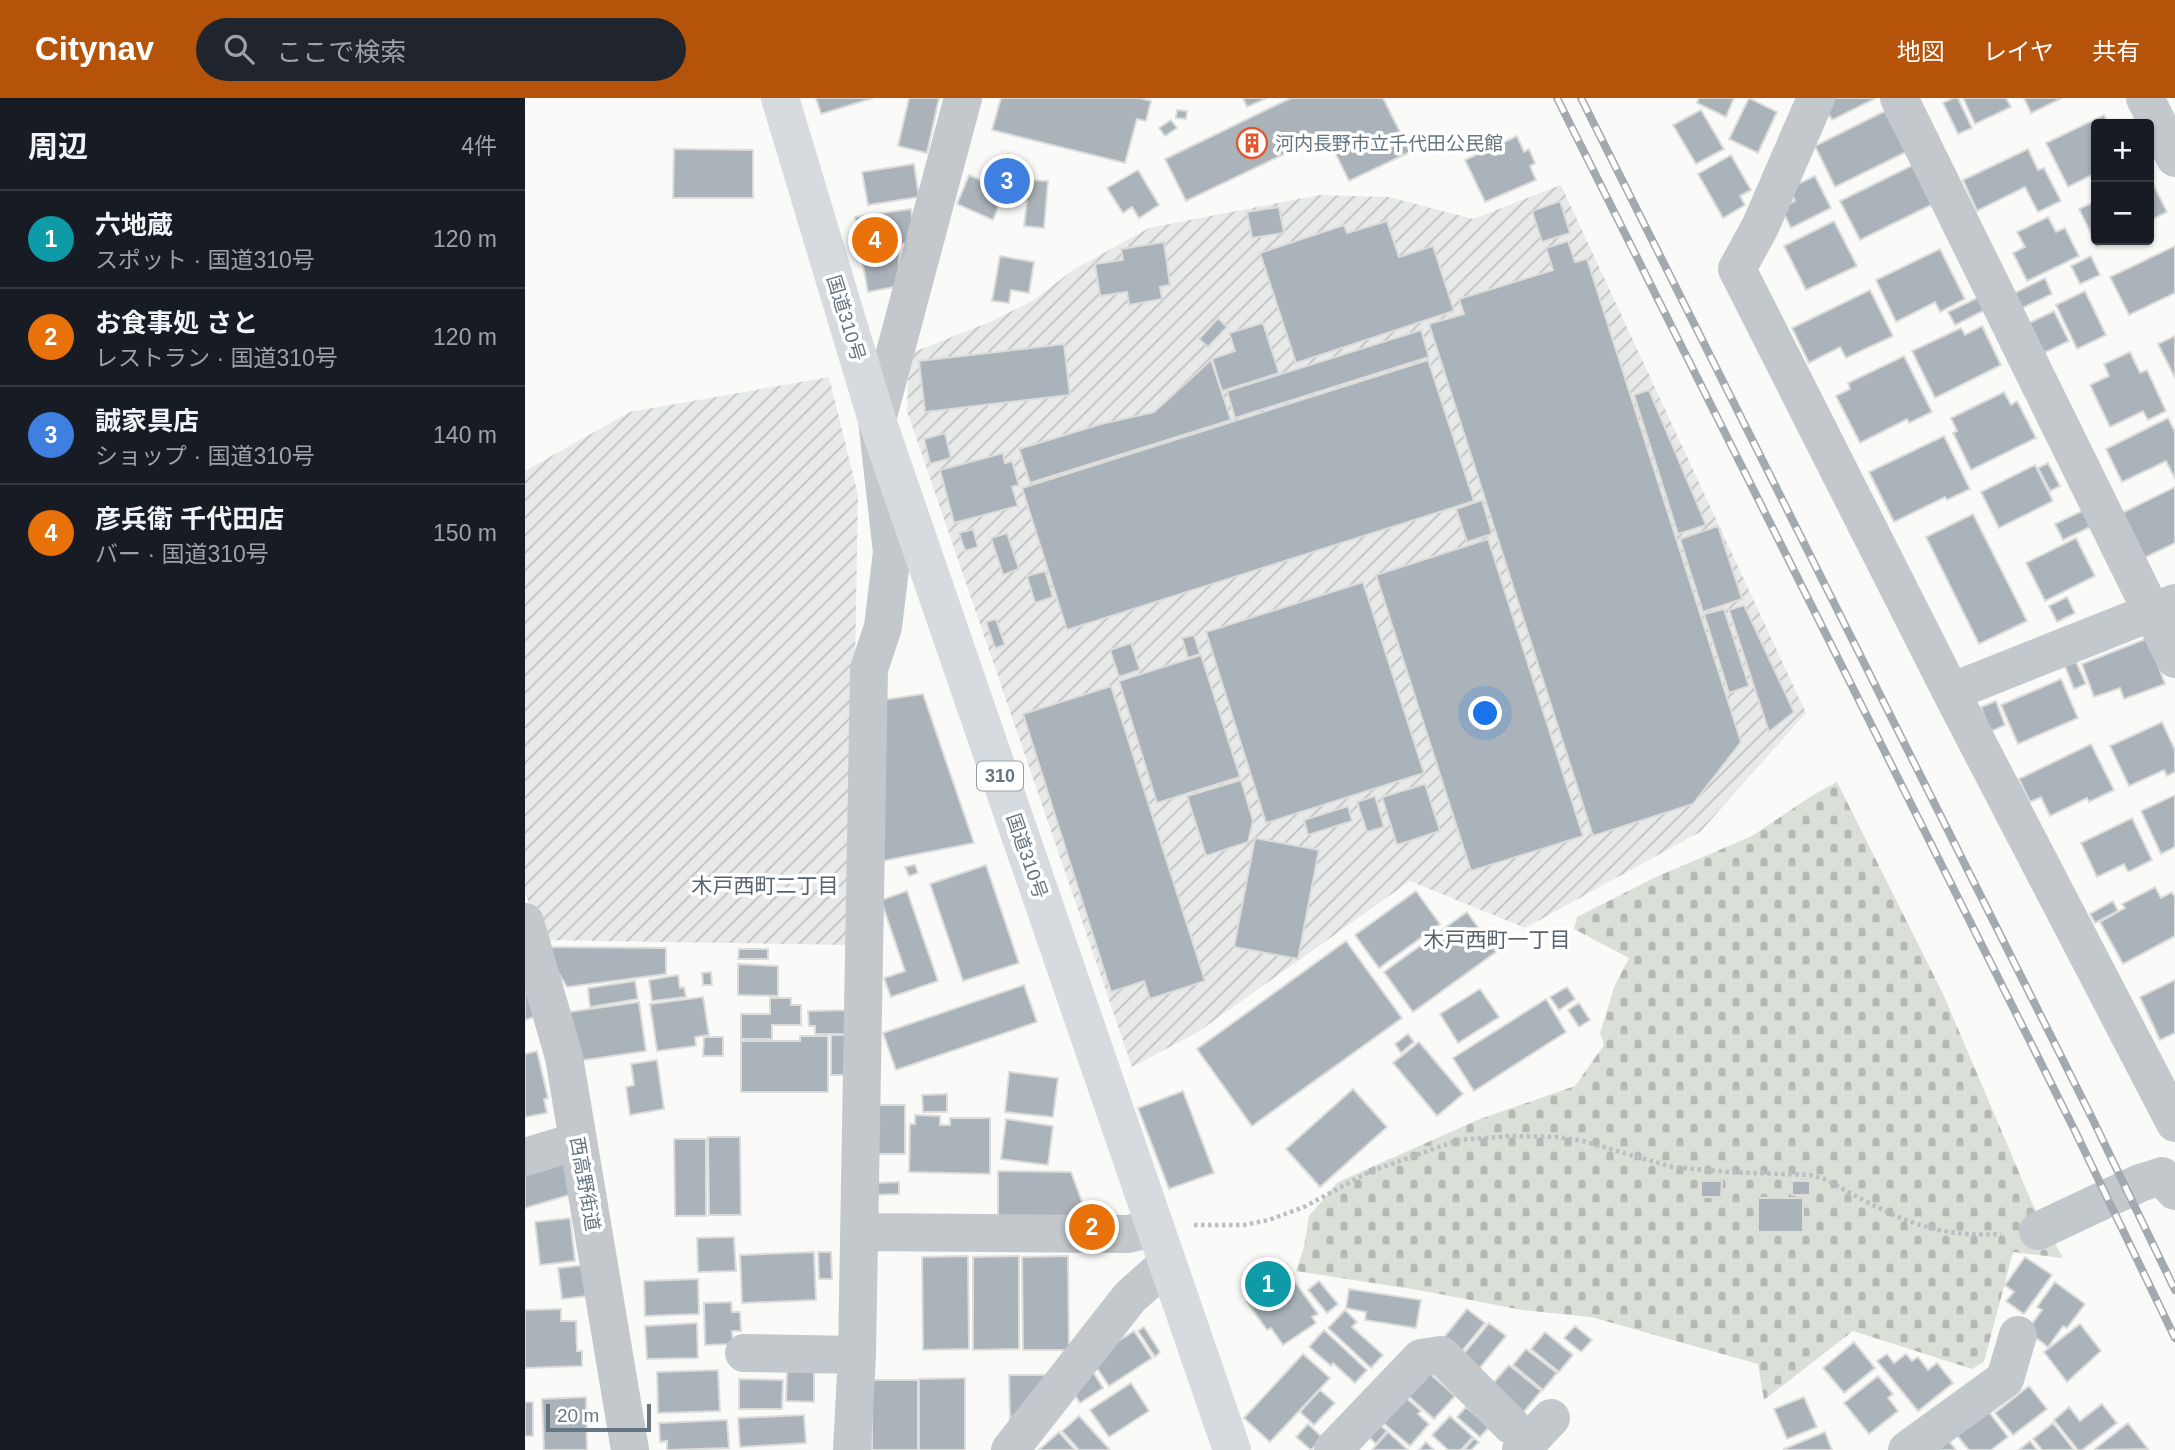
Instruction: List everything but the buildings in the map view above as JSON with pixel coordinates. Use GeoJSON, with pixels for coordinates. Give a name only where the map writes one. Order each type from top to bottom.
{"type":"FeatureCollection","features":[{"type":"Feature","properties":{"kind":"highway","name":"国道310号"},"geometry":{"type":"LineString","coordinates":[[780,98],[877,420],[1167,1264],[1223,1446]]}},
{"type":"Feature","properties":{"kind":"street"},"geometry":{"type":"LineString","coordinates":[[852,1450],[860,1232],[869,669],[883,627],[892,552],[877,420],[963,98]]}},
{"type":"Feature","properties":{"kind":"street"},"geometry":{"type":"LineString","coordinates":[[1816,98],[1761,227],[1737,268],[1951,692],[2175,1123]]}},
{"type":"Feature","properties":{"kind":"street"},"geometry":{"type":"LineString","coordinates":[[1899,98],[2164,608],[2175,659]]}},
{"type":"Feature","properties":{"kind":"street"},"geometry":{"type":"LineString","coordinates":[[2145,98],[2175,158]]}},
{"type":"Feature","properties":{"kind":"street"},"geometry":{"type":"LineString","coordinates":[[1951,692],[2164,608]]}},
{"type":"Feature","properties":{"kind":"street","name":"西高野街道"},"geometry":{"type":"LineString","coordinates":[[525,922],[564,1057],[630,1450]]}},
{"type":"Feature","properties":{"kind":"street"},"geometry":{"type":"LineString","coordinates":[[525,1157],[578,1142]]}},
{"type":"Feature","properties":{"kind":"street"},"geometry":{"type":"LineString","coordinates":[[2038,1231],[2140,1183],[2162,1176],[2175,1191]]}},
{"type":"Feature","properties":{"kind":"street"},"geometry":{"type":"LineString","coordinates":[[860,1232],[1129,1234],[1154,1227]]}},
{"type":"Feature","properties":{"kind":"street"},"geometry":{"type":"LineString","coordinates":[[1010,1450],[1130,1297],[1167,1264]]}},
{"type":"Feature","properties":{"kind":"street"},"geometry":{"type":"LineString","coordinates":[[1907,1450],[2005,1379],[2018,1335]]}},
{"type":"Feature","properties":{"kind":"street"},"geometry":{"type":"LineString","coordinates":[[744,1353],[857,1355]]}},
{"type":"Feature","properties":{"kind":"street"},"geometry":{"type":"LineString","coordinates":[[1333,1450],[1421,1358],[1441,1355],[1516,1437],[1551,1418]]}},
{"type":"Feature","properties":{"kind":"path"},"geometry":{"type":"LineString","coordinates":[[1154,1227],[1244,1225],[1269,1220],[1305,1206],[1369,1172],[1433,1149],[1459,1140],[1511,1136],[1570,1139],[1672,1167],[1810,1175],[1824,1179],[1915,1224],[1947,1233],[2003,1234],[2028,1226],[2038,1231]]}},
{"type":"Feature","properties":{"kind":"shaded area"},"geometry":{"type":"Polygon","coordinates":[[[1561,185],[1806,713],[1700,832],[1525,928],[1410,881],[1198,1032],[1132,1067],[907,411],[909,354],[992,321],[1034,300],[1073,270],[1149,228],[1319,195],[1389,197],[1473,219],[1561,185]]]}},
{"type":"Feature","properties":{"kind":"shaded area"},"geometry":{"type":"Polygon","coordinates":[[[829,377],[858,495],[850,945],[542,940],[525,892],[525,471],[630,412],[829,377]]]}},
{"type":"Feature","properties":{"kind":"green space"},"geometry":{"type":"Polygon","coordinates":[[[1837,782],[1944,996],[2032,1203],[2063,1258],[2013,1252],[1984,1362],[1972,1369],[1853,1331],[1764,1400],[1758,1364],[1591,1317],[1522,1310],[1296,1271],[1304,1247],[1309,1216],[1338,1182],[1480,1119],[1575,1086],[1604,1045],[1600,1033],[1615,985],[1629,958],[1574,929],[1577,917],[1656,877],[1752,836],[1837,782]]]}},
{"type":"Feature","properties":{"kind":"railway"},"geometry":{"type":"LineString","coordinates":[[1557,98],[2074,1129],[2175,1338]]}},
{"type":"Feature","properties":{"kind":"railway"},"geometry":{"type":"LineString","coordinates":[[1581,98],[2093,1120],[2175,1290]]}},
{"type":"Feature","properties":{"kind":"place","name":"河内長野市立千代田公民館"},"geometry":{"type":"Point","coordinates":[1252,143]}},
{"type":"Feature","properties":{"kind":"place","name":"誠家具店"},"geometry":{"type":"Point","coordinates":[1007,181]}},
{"type":"Feature","properties":{"kind":"place","name":"彦兵衛 千代田店"},"geometry":{"type":"Point","coordinates":[875,240]}},
{"type":"Feature","properties":{"kind":"place","name":"お食事処 さと"},"geometry":{"type":"Point","coordinates":[1092,1227]}},
{"type":"Feature","properties":{"kind":"place","name":"六地蔵"},"geometry":{"type":"Point","coordinates":[1268,1284]}},
{"type":"Feature","properties":{"kind":"district","name":"木戸西町二丁目"},"geometry":{"type":"Point","coordinates":[765,885]}},
{"type":"Feature","properties":{"kind":"district","name":"木戸西町一丁目"},"geometry":{"type":"Point","coordinates":[1497,939]}}]}
